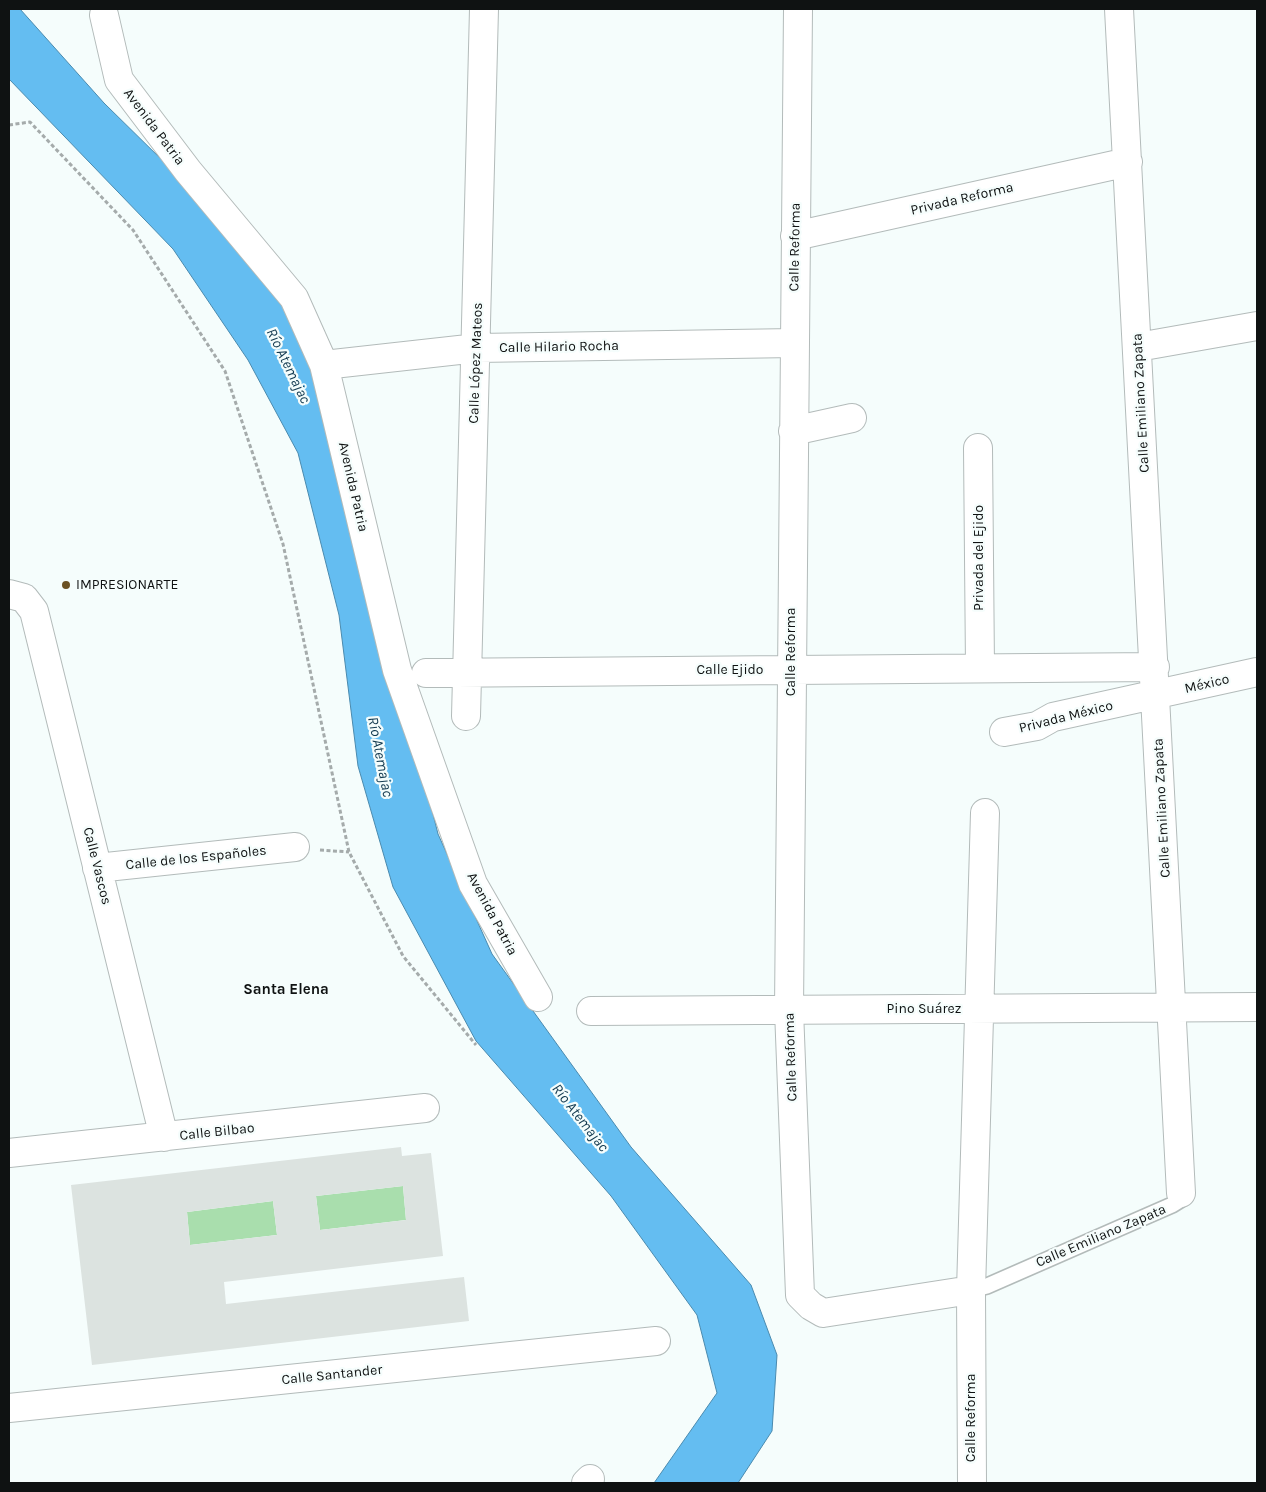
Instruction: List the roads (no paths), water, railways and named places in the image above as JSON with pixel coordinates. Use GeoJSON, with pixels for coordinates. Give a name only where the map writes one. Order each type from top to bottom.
{"type":"FeatureCollection","features":[{"type":"Feature","properties":{"kind":"street","name":"Calle López Mateos"},"geometry":{"type":"LineString","coordinates":[[466,716],[477,348],[484,9]]}},
{"type":"Feature","properties":{"kind":"street","name":"Calle Reforma"},"geometry":{"type":"LineString","coordinates":[[798,9],[789,1010],[800,1295]]}},
{"type":"Feature","properties":{"kind":"street","name":"Calle Emiliano Zapata"},"geometry":{"type":"LineString","coordinates":[[1119,9],[1173,1007],[1181,1193]]}},
{"type":"Feature","properties":{"kind":"street","name":"Avenida Patria"},"geometry":{"type":"LineString","coordinates":[[104,15],[119,80],[188,172],[294,298],[324,365],[397,670],[473,884],[538,997]]}},
{"type":"Feature","properties":{"kind":"street","name":"Privada Reforma"},"geometry":{"type":"LineString","coordinates":[[796,236],[1128,162]]}},
{"type":"Feature","properties":{"kind":"street"},"geometry":{"type":"LineString","coordinates":[[1138,347],[1257,326]]}},
{"type":"Feature","properties":{"kind":"street","name":"Calle Hilario Rocha"},"geometry":{"type":"LineString","coordinates":[[324,365],[477,348],[794,343]]}},
{"type":"Feature","properties":{"kind":"street"},"geometry":{"type":"LineString","coordinates":[[793,431],[852,418]]}},
{"type":"Feature","properties":{"kind":"street","name":"Privada del Ejido"},"geometry":{"type":"LineString","coordinates":[[978,448],[980,668]]}},
{"type":"Feature","properties":{"kind":"street","name":"Calle Vascos"},"geometry":{"type":"LineString","coordinates":[[16,596],[34,611],[164,1137]]}},
{"type":"Feature","properties":{"kind":"street","name":"Calle Ejido"},"geometry":{"type":"LineString","coordinates":[[426,673],[1155,667]]}},
{"type":"Feature","properties":{"kind":"street","name":"México"},"geometry":{"type":"LineString","coordinates":[[1156,695],[1257,672]]}},
{"type":"Feature","properties":{"kind":"street","name":"Privada México"},"geometry":{"type":"LineString","coordinates":[[1004,732],[1037,726],[1053,717],[1156,695]]}},
{"type":"Feature","properties":{"kind":"street","name":"Calle Reforma"},"geometry":{"type":"LineString","coordinates":[[972,1483],[971,1290],[985,813]]}},
{"type":"Feature","properties":{"kind":"street","name":"Calle de los Españoles"},"geometry":{"type":"LineString","coordinates":[[97,868],[294,847]]}},
{"type":"Feature","properties":{"kind":"street","name":"Pino Suárez"},"geometry":{"type":"LineString","coordinates":[[591,1011],[1257,1007]]}},
{"type":"Feature","properties":{"kind":"street","name":"Calle Bilbao"},"geometry":{"type":"LineString","coordinates":[[9,1154],[425,1108]]}},
{"type":"Feature","properties":{"kind":"street","name":"Calle Emiliano Zapata"},"geometry":{"type":"LineString","coordinates":[[800,1295],[811,1306],[823,1313],[971,1290]]}},
{"type":"Feature","properties":{"kind":"street","name":"Calle Santander"},"geometry":{"type":"LineString","coordinates":[[9,1408],[656,1341]]}},
{"type":"Feature","properties":{"kind":"lane","name":"Calle Emiliano Zapata"},"geometry":{"type":"LineString","coordinates":[[971,1290],[987,1286],[1172,1205],[1180,1200],[1181,1193]]}},
{"type":"Feature","properties":{"kind":"water","name":"Río Atemajac"},"geometry":{"type":"Polygon","coordinates":[[[9,9],[20,9],[104,103],[224,221],[290,299],[322,371],[438,834],[492,954],[631,1147],[751,1285],[777,1355],[772,1431],[738,1483],[654,1483],[717,1393],[697,1315],[611,1196],[476,1041],[393,887],[358,766],[339,615],[298,453],[248,360],[173,249],[9,79],[9,9]]]}},
{"type":"Feature","properties":{"kind":"place","name":"IMPRESIONARTE"},"geometry":{"type":"Point","coordinates":[66,585]}},
{"type":"Feature","properties":{"kind":"district","name":"Santa Elena"},"geometry":{"type":"Point","coordinates":[286,990]}}]}
